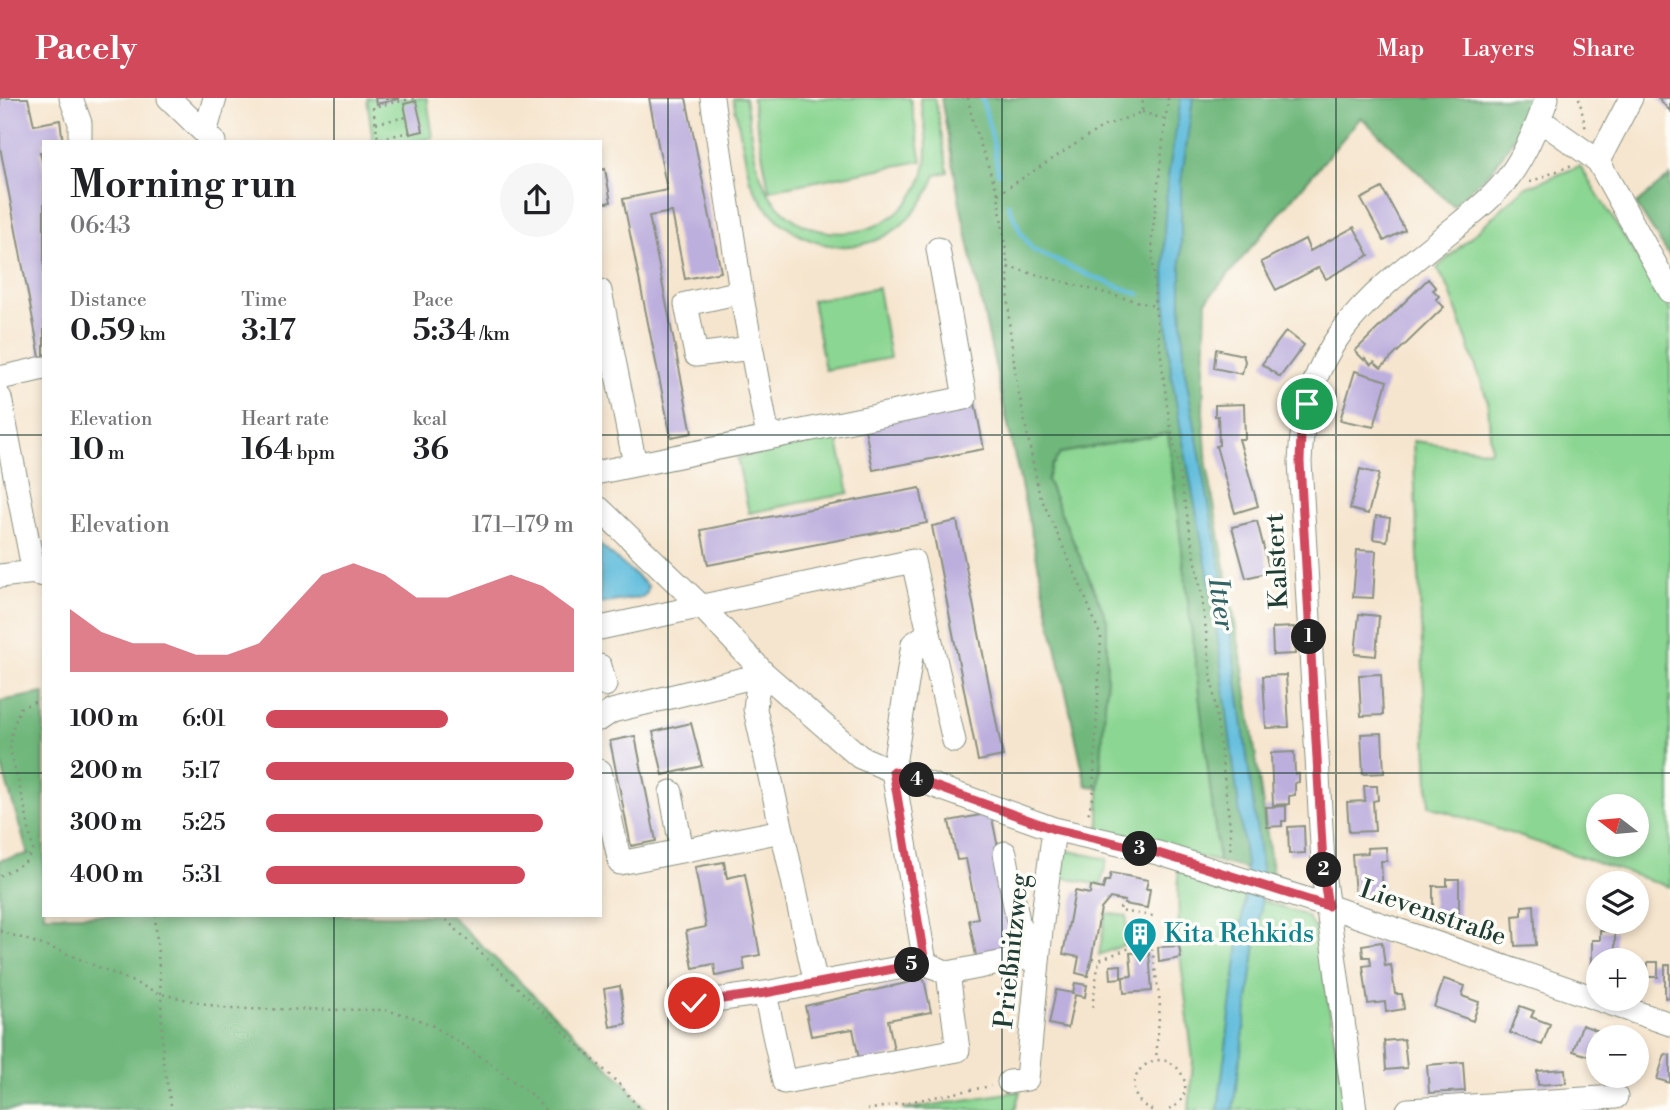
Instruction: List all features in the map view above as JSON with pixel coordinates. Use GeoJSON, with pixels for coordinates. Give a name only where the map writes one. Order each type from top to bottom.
{"type":"FeatureCollection","features":[{"type":"Feature","properties":{"kind":"street"},"geometry":{"type":"LineString","coordinates":[[71,98],[80,123],[80,140]]}},
{"type":"Feature","properties":{"kind":"street"},"geometry":{"type":"LineString","coordinates":[[169,98],[210,137]]}},
{"type":"Feature","properties":{"kind":"street"},"geometry":{"type":"LineString","coordinates":[[210,137],[215,98]]}},
{"type":"Feature","properties":{"kind":"street"},"geometry":{"type":"LineString","coordinates":[[712,98],[740,292],[768,438]]}},
{"type":"Feature","properties":{"kind":"street"},"geometry":{"type":"LineString","coordinates":[[1595,159],[1631,98]]}},
{"type":"Feature","properties":{"kind":"street"},"geometry":{"type":"LineString","coordinates":[[1543,109],[1595,159],[1670,291]]}},
{"type":"Feature","properties":{"kind":"street","name":"Kalstert"},"geometry":{"type":"LineString","coordinates":[[1355,1110],[1324,880],[1310,662],[1300,462],[1301,434],[1307,404],[1319,370],[1335,338],[1358,310],[1406,266],[1473,213],[1510,175],[1543,109]]}},
{"type":"Feature","properties":{"kind":"street"},"geometry":{"type":"LineString","coordinates":[[602,472],[965,398],[938,249]]}},
{"type":"Feature","properties":{"kind":"street"},"geometry":{"type":"LineString","coordinates":[[740,292],[686,304],[696,355],[751,348]]}},
{"type":"Feature","properties":{"kind":"street"},"geometry":{"type":"LineString","coordinates":[[602,301],[635,464]]}},
{"type":"Feature","properties":{"kind":"street"},"geometry":{"type":"LineString","coordinates":[[0,378],[42,368]]}},
{"type":"Feature","properties":{"kind":"street"},"geometry":{"type":"LineString","coordinates":[[0,397],[40,573],[0,576]]}},
{"type":"Feature","properties":{"kind":"street","name":"Lievenstraße"},"geometry":{"type":"LineString","coordinates":[[602,511],[703,608],[765,674],[860,757],[1054,829],[1158,853],[1328,906],[1670,1024]]}},
{"type":"Feature","properties":{"kind":"street"},"geometry":{"type":"LineString","coordinates":[[602,628],[913,561],[954,741]]}},
{"type":"Feature","properties":{"kind":"street"},"geometry":{"type":"LineString","coordinates":[[925,963],[893,771],[913,644],[929,633]]}},
{"type":"Feature","properties":{"kind":"street"},"geometry":{"type":"LineString","coordinates":[[602,718],[612,711],[765,674]]}},
{"type":"Feature","properties":{"kind":"street"},"geometry":{"type":"LineString","coordinates":[[765,674],[757,692],[755,709],[816,984]]}},
{"type":"Feature","properties":{"kind":"street"},"geometry":{"type":"LineString","coordinates":[[602,780],[620,863],[782,831]]}},
{"type":"Feature","properties":{"kind":"street"},"geometry":{"type":"LineString","coordinates":[[671,792],[682,851]]}},
{"type":"Feature","properties":{"kind":"street","name":"Prießnitzweg"},"geometry":{"type":"LineString","coordinates":[[1018,1081],[1044,945],[1054,829]]}},
{"type":"Feature","properties":{"kind":"street"},"geometry":{"type":"LineString","coordinates":[[694,1003],[765,993],[925,963],[948,973],[1025,958],[1005,852]]}},
{"type":"Feature","properties":{"kind":"street"},"geometry":{"type":"LineString","coordinates":[[765,993],[784,1082],[958,1050],[948,973]]}},
{"type":"Feature","properties":{"kind":"street"},"geometry":{"type":"LineString","coordinates":[[1408,1110],[1616,1097]]}},
{"type":"Feature","properties":{"kind":"path"},"geometry":{"type":"LineString","coordinates":[[410,132],[378,139],[373,107],[416,98]]}},
{"type":"Feature","properties":{"kind":"path"},"geometry":{"type":"LineString","coordinates":[[968,98],[973,123],[998,194],[1008,267],[1009,322],[1016,378],[1039,492],[1101,637],[1093,793],[1084,837]]}},
{"type":"Feature","properties":{"kind":"path"},"geometry":{"type":"LineString","coordinates":[[1142,112],[1143,98]]}},
{"type":"Feature","properties":{"kind":"path"},"geometry":{"type":"LineString","coordinates":[[1168,98],[1152,238],[1155,306],[1167,406],[1201,590],[1231,834],[1230,855]]}},
{"type":"Feature","properties":{"kind":"path"},"geometry":{"type":"LineString","coordinates":[[998,194],[1102,127],[1142,112],[1164,119]]}},
{"type":"Feature","properties":{"kind":"path"},"geometry":{"type":"LineString","coordinates":[[376,123],[407,117]]}},
{"type":"Feature","properties":{"kind":"path"},"geometry":{"type":"LineString","coordinates":[[1528,183],[1595,159]]}},
{"type":"Feature","properties":{"kind":"path"},"geometry":{"type":"LineString","coordinates":[[1008,267],[1155,306]]}},
{"type":"Feature","properties":{"kind":"path"},"geometry":{"type":"LineString","coordinates":[[0,876],[25,862],[33,850],[10,750],[12,731],[20,708],[42,699]]}},
{"type":"Feature","properties":{"kind":"path"},"geometry":{"type":"LineString","coordinates":[[1121,900],[1120,911],[1153,916]]}},
{"type":"Feature","properties":{"kind":"path"},"geometry":{"type":"LineString","coordinates":[[155,917],[163,1061],[172,1110]]}},
{"type":"Feature","properties":{"kind":"path"},"geometry":{"type":"LineString","coordinates":[[443,917],[619,1083],[641,1110]]}},
{"type":"Feature","properties":{"kind":"path"},"geometry":{"type":"LineString","coordinates":[[0,931],[61,951],[161,994],[229,1009],[385,1010],[410,1016],[432,1026],[486,1060],[533,1096],[545,1110]]}},
{"type":"Feature","properties":{"kind":"path"},"geometry":{"type":"LineString","coordinates":[[1091,959],[1099,960],[1151,940],[1160,1003],[1157,1060]]}},
{"type":"Feature","properties":{"kind":"path"},"geometry":{"type":"LineString","coordinates":[[1092,1007],[1099,960]]}},
{"type":"Feature","properties":{"kind":"path"},"geometry":{"type":"LineString","coordinates":[[1152,1110],[1137,1098],[1134,1082],[1142,1068],[1157,1060],[1173,1064],[1184,1077],[1184,1094],[1180,1101],[1168,1110]]}},
{"type":"Feature","properties":{"kind":"path"},"geometry":{"type":"LineString","coordinates":[[867,1110],[1018,1081]]}},
{"type":"Feature","properties":{"kind":"green space"},"geometry":{"type":"Polygon","coordinates":[[[367,98],[427,98],[433,138],[373,140],[367,98]]]}},
{"type":"Feature","properties":{"kind":"green space"},"geometry":{"type":"Polygon","coordinates":[[[733,98],[745,98],[756,158],[768,192],[785,212],[805,225],[828,232],[852,232],[876,226],[896,214],[913,196],[924,172],[927,153],[920,98],[935,98],[948,172],[936,175],[919,206],[898,228],[873,241],[846,246],[818,243],[792,231],[769,210],[750,181],[733,98]]]}},
{"type":"Feature","properties":{"kind":"green space"},"geometry":{"type":"Polygon","coordinates":[[[752,98],[910,98],[922,161],[769,190],[752,98]]]}},
{"type":"Feature","properties":{"kind":"green space"},"geometry":{"type":"Polygon","coordinates":[[[941,98],[1534,98],[1526,120],[1493,169],[1453,206],[1361,117],[1206,301],[1203,412],[1207,465],[1244,674],[1273,876],[1219,862],[1168,433],[1061,453],[1051,467],[1047,480],[1107,620],[1107,676],[1099,789],[1086,785],[960,204],[941,98]]]}},
{"type":"Feature","properties":{"kind":"green space"},"geometry":{"type":"Polygon","coordinates":[[[1580,166],[1670,310],[1670,887],[1649,880],[1649,871],[1622,871],[1429,806],[1413,441],[1491,451],[1488,402],[1449,289],[1437,268],[1524,188],[1580,166]]]}},
{"type":"Feature","properties":{"kind":"green space"},"geometry":{"type":"Polygon","coordinates":[[[1670,176],[1670,257],[1636,204],[1670,176]]]}},
{"type":"Feature","properties":{"kind":"green space"},"geometry":{"type":"Polygon","coordinates":[[[878,288],[890,358],[825,370],[812,300],[878,288]]]}},
{"type":"Feature","properties":{"kind":"green space"},"geometry":{"type":"Polygon","coordinates":[[[1168,433],[1219,862],[1099,833],[1099,789],[1107,676],[1107,620],[1047,480],[1051,467],[1061,453],[1168,433]]]}},
{"type":"Feature","properties":{"kind":"green space"},"geometry":{"type":"Polygon","coordinates":[[[837,437],[849,493],[749,513],[737,458],[837,437]]]}},
{"type":"Feature","properties":{"kind":"green space"},"geometry":{"type":"Polygon","coordinates":[[[42,693],[42,917],[452,917],[624,1082],[646,1110],[0,1110],[0,860],[28,854],[0,761],[0,701],[42,693]]]}},
{"type":"Feature","properties":{"kind":"green space"},"geometry":{"type":"Polygon","coordinates":[[[1065,850],[1107,859],[1101,885],[1060,877],[1065,850]]]}},
{"type":"Feature","properties":{"kind":"green space"},"geometry":{"type":"Polygon","coordinates":[[[1178,871],[1307,916],[1316,931],[1347,1110],[1189,1110],[1193,1061],[1179,946],[1178,871]]]}},
{"type":"Feature","properties":{"kind":"green space"},"geometry":{"type":"Polygon","coordinates":[[[1106,913],[1127,916],[1126,944],[1099,955],[1106,913]]]}},
{"type":"Feature","properties":{"kind":"green space"},"geometry":{"type":"Polygon","coordinates":[[[1020,1091],[1015,1110],[902,1110],[1020,1091]]]}},
{"type":"Feature","properties":{"kind":"water","name":"Itter"},"geometry":{"type":"Polygon","coordinates":[[[1181,98],[1193,98],[1181,183],[1181,305],[1185,372],[1226,598],[1262,870],[1261,907],[1233,1110],[1218,1110],[1244,903],[1246,865],[1213,601],[1171,373],[1166,307],[1164,229],[1168,177],[1181,98]]]}},
{"type":"Feature","properties":{"kind":"water"},"geometry":{"type":"Polygon","coordinates":[[[602,547],[648,586],[647,593],[642,597],[602,604],[602,547]]]}},
{"type":"Feature","properties":{"kind":"building"},"geometry":{"type":"Polygon","coordinates":[[[0,98],[28,98],[34,125],[60,120],[63,140],[42,140],[40,152],[40,357],[0,147],[0,98]]]}},
{"type":"Feature","properties":{"kind":"building"},"geometry":{"type":"Polygon","coordinates":[[[375,98],[399,98],[399,99],[376,104],[375,98]]]}},
{"type":"Feature","properties":{"kind":"building"},"geometry":{"type":"Polygon","coordinates":[[[649,98],[686,98],[721,272],[685,279],[672,212],[649,216],[692,433],[671,437],[623,199],[667,190],[649,98]]]}},
{"type":"Feature","properties":{"kind":"building"},"geometry":{"type":"Polygon","coordinates":[[[1658,98],[1670,98],[1670,111],[1658,98]]]}},
{"type":"Feature","properties":{"kind":"building"},"geometry":{"type":"Polygon","coordinates":[[[416,101],[423,131],[410,134],[404,104],[416,101]]]}},
{"type":"Feature","properties":{"kind":"building"},"geometry":{"type":"Polygon","coordinates":[[[605,169],[611,202],[602,204],[602,170],[605,169]]]}},
{"type":"Feature","properties":{"kind":"building"},"geometry":{"type":"Polygon","coordinates":[[[1382,188],[1405,230],[1384,241],[1361,199],[1382,188]]]}},
{"type":"Feature","properties":{"kind":"building"},"geometry":{"type":"Polygon","coordinates":[[[1354,227],[1369,255],[1326,279],[1319,267],[1276,290],[1261,262],[1305,239],[1310,251],[1354,227]]]}},
{"type":"Feature","properties":{"kind":"building"},"geometry":{"type":"Polygon","coordinates":[[[1428,279],[1436,288],[1433,290],[1439,296],[1436,299],[1444,307],[1381,368],[1374,362],[1371,365],[1365,358],[1364,360],[1355,351],[1428,279]]]}},
{"type":"Feature","properties":{"kind":"building"},"geometry":{"type":"Polygon","coordinates":[[[1286,331],[1304,345],[1280,377],[1262,364],[1286,331]]]}},
{"type":"Feature","properties":{"kind":"building"},"geometry":{"type":"Polygon","coordinates":[[[1216,349],[1243,355],[1245,361],[1242,374],[1214,368],[1216,349]]]}},
{"type":"Feature","properties":{"kind":"building"},"geometry":{"type":"Polygon","coordinates":[[[1355,371],[1387,381],[1374,427],[1340,420],[1355,371]]]}},
{"type":"Feature","properties":{"kind":"building"},"geometry":{"type":"Polygon","coordinates":[[[975,403],[984,449],[873,470],[864,424],[975,403]]]}},
{"type":"Feature","properties":{"kind":"building"},"geometry":{"type":"Polygon","coordinates":[[[1244,404],[1245,439],[1239,439],[1258,506],[1235,513],[1216,446],[1219,445],[1215,405],[1244,404]]]}},
{"type":"Feature","properties":{"kind":"building"},"geometry":{"type":"Polygon","coordinates":[[[1360,469],[1379,474],[1368,514],[1350,509],[1360,469]]]}},
{"type":"Feature","properties":{"kind":"building"},"geometry":{"type":"Polygon","coordinates":[[[920,488],[927,523],[708,565],[701,530],[920,488]]]}},
{"type":"Feature","properties":{"kind":"building"},"geometry":{"type":"Polygon","coordinates":[[[1376,516],[1390,518],[1387,541],[1373,539],[1376,516]]]}},
{"type":"Feature","properties":{"kind":"building"},"geometry":{"type":"Polygon","coordinates":[[[957,521],[1003,756],[978,761],[932,526],[957,521]]]}},
{"type":"Feature","properties":{"kind":"building"},"geometry":{"type":"Polygon","coordinates":[[[1257,521],[1270,572],[1246,578],[1232,527],[1257,521]]]}},
{"type":"Feature","properties":{"kind":"building"},"geometry":{"type":"Polygon","coordinates":[[[1357,550],[1376,551],[1373,598],[1353,597],[1357,550]]]}},
{"type":"Feature","properties":{"kind":"building"},"geometry":{"type":"Polygon","coordinates":[[[1359,614],[1379,616],[1376,656],[1355,654],[1359,614]]]}},
{"type":"Feature","properties":{"kind":"building"},"geometry":{"type":"Polygon","coordinates":[[[1294,627],[1295,654],[1273,655],[1272,628],[1294,627]]]}},
{"type":"Feature","properties":{"kind":"building"},"geometry":{"type":"Polygon","coordinates":[[[1381,674],[1383,715],[1361,716],[1359,675],[1381,674]]]}},
{"type":"Feature","properties":{"kind":"building"},"geometry":{"type":"Polygon","coordinates":[[[1286,675],[1289,727],[1266,728],[1263,676],[1286,675]]]}},
{"type":"Feature","properties":{"kind":"building"},"geometry":{"type":"Polygon","coordinates":[[[691,723],[702,766],[663,775],[653,732],[691,723]]]}},
{"type":"Feature","properties":{"kind":"building"},"geometry":{"type":"Polygon","coordinates":[[[1382,733],[1384,773],[1363,774],[1361,734],[1382,733]]]}},
{"type":"Feature","properties":{"kind":"building"},"geometry":{"type":"Polygon","coordinates":[[[635,736],[656,841],[631,846],[610,741],[635,736]]]}},
{"type":"Feature","properties":{"kind":"building"},"geometry":{"type":"Polygon","coordinates":[[[1294,752],[1295,774],[1299,774],[1299,782],[1295,783],[1295,795],[1289,796],[1289,804],[1273,805],[1271,753],[1294,752]]]}},
{"type":"Feature","properties":{"kind":"building"},"geometry":{"type":"Polygon","coordinates":[[[1364,786],[1377,786],[1378,800],[1373,801],[1375,831],[1349,832],[1347,802],[1365,801],[1364,786]]]}},
{"type":"Feature","properties":{"kind":"building"},"geometry":{"type":"Polygon","coordinates":[[[1286,806],[1286,821],[1282,821],[1282,826],[1267,827],[1266,807],[1286,806]]]}},
{"type":"Feature","properties":{"kind":"building"},"geometry":{"type":"Polygon","coordinates":[[[991,813],[1019,952],[977,961],[969,920],[978,918],[966,859],[957,860],[949,821],[991,813]]]}},
{"type":"Feature","properties":{"kind":"building"},"geometry":{"type":"Polygon","coordinates":[[[1304,826],[1305,853],[1289,854],[1288,827],[1304,826]]]}},
{"type":"Feature","properties":{"kind":"building"},"geometry":{"type":"Polygon","coordinates":[[[1386,847],[1387,861],[1381,861],[1383,894],[1355,896],[1352,854],[1368,853],[1367,848],[1386,847]]]}},
{"type":"Feature","properties":{"kind":"building"},"geometry":{"type":"Polygon","coordinates":[[[724,862],[727,878],[745,874],[760,955],[743,958],[745,970],[716,976],[714,964],[693,968],[686,931],[706,927],[695,867],[724,862]]]}},
{"type":"Feature","properties":{"kind":"building"},"geometry":{"type":"Polygon","coordinates":[[[1111,873],[1148,880],[1146,889],[1150,889],[1147,908],[1124,904],[1125,901],[1110,898],[1101,909],[1088,976],[1076,973],[1079,957],[1063,954],[1075,891],[1090,894],[1091,886],[1103,889],[1111,873]]]}},
{"type":"Feature","properties":{"kind":"building"},"geometry":{"type":"Polygon","coordinates":[[[1447,879],[1459,879],[1459,917],[1433,917],[1433,886],[1447,886],[1447,879]]]}},
{"type":"Feature","properties":{"kind":"building"},"geometry":{"type":"Polygon","coordinates":[[[1534,905],[1536,945],[1515,946],[1513,916],[1522,915],[1522,906],[1534,905]]]}},
{"type":"Feature","properties":{"kind":"building"},"geometry":{"type":"Polygon","coordinates":[[[1600,934],[1615,934],[1615,948],[1592,948],[1592,940],[1600,940],[1600,934]]]}},
{"type":"Feature","properties":{"kind":"building"},"geometry":{"type":"Polygon","coordinates":[[[1382,942],[1385,966],[1391,965],[1395,994],[1402,994],[1404,1009],[1386,1012],[1385,1002],[1368,1004],[1363,966],[1371,965],[1370,957],[1363,957],[1362,945],[1382,942]]]}},
{"type":"Feature","properties":{"kind":"building"},"geometry":{"type":"Polygon","coordinates":[[[1179,946],[1181,958],[1159,962],[1158,947],[1179,946]]]}},
{"type":"Feature","properties":{"kind":"building","name":"Kita Rehkids"},"geometry":{"type":"Polygon","coordinates":[[[1149,952],[1152,991],[1124,993],[1123,977],[1132,976],[1130,953],[1149,952]]]}},
{"type":"Feature","properties":{"kind":"building"},"geometry":{"type":"Polygon","coordinates":[[[1649,962],[1658,962],[1658,977],[1649,977],[1649,962]]]}},
{"type":"Feature","properties":{"kind":"building"},"geometry":{"type":"Polygon","coordinates":[[[1121,965],[1121,978],[1111,979],[1110,966],[1121,965]]]}},
{"type":"Feature","properties":{"kind":"building"},"geometry":{"type":"Polygon","coordinates":[[[1665,965],[1670,965],[1670,997],[1665,998],[1665,965]]]}},
{"type":"Feature","properties":{"kind":"building"},"geometry":{"type":"Polygon","coordinates":[[[924,979],[931,1012],[888,1020],[895,1055],[860,1064],[853,1029],[811,1036],[805,1006],[924,979]]]}},
{"type":"Feature","properties":{"kind":"building"},"geometry":{"type":"Polygon","coordinates":[[[1444,979],[1465,986],[1462,996],[1479,1002],[1473,1021],[1434,1007],[1444,979]]]}},
{"type":"Feature","properties":{"kind":"building"},"geometry":{"type":"Polygon","coordinates":[[[1075,983],[1087,985],[1085,997],[1075,995],[1068,1028],[1049,1024],[1056,990],[1073,993],[1075,983]]]}},
{"type":"Feature","properties":{"kind":"building"},"geometry":{"type":"Polygon","coordinates":[[[620,986],[626,1024],[610,1027],[604,989],[620,986]]]}},
{"type":"Feature","properties":{"kind":"building"},"geometry":{"type":"Polygon","coordinates":[[[1520,1006],[1534,1011],[1531,1017],[1550,1024],[1542,1045],[1510,1033],[1520,1006]]]}},
{"type":"Feature","properties":{"kind":"building"},"geometry":{"type":"Polygon","coordinates":[[[1582,1025],[1586,1026],[1586,1055],[1573,1051],[1582,1025]]]}},
{"type":"Feature","properties":{"kind":"building"},"geometry":{"type":"Polygon","coordinates":[[[1404,1039],[1407,1068],[1386,1070],[1384,1041],[1404,1039]]]}},
{"type":"Feature","properties":{"kind":"building"},"geometry":{"type":"Polygon","coordinates":[[[1665,1054],[1670,1055],[1670,1083],[1657,1079],[1665,1054]]]}},
{"type":"Feature","properties":{"kind":"building"},"geometry":{"type":"Polygon","coordinates":[[[1463,1062],[1465,1091],[1429,1093],[1427,1065],[1463,1062]]]}},
{"type":"Feature","properties":{"kind":"building"},"geometry":{"type":"Polygon","coordinates":[[[1565,1069],[1566,1083],[1538,1085],[1537,1071],[1565,1069]]]}},
{"type":"Feature","properties":{"kind":"waterway"},"geometry":{"type":"LineString","coordinates":[[982,98],[998,173]]}},
{"type":"Feature","properties":{"kind":"waterway"},"geometry":{"type":"LineString","coordinates":[[1008,204],[1021,233],[1033,250],[1139,294]]}},
{"type":"Feature","properties":{"kind":"place","name":"Kita Rehkids"},"geometry":{"type":"Point","coordinates":[1140,964]}},
{"type":"Feature","properties":{"kind":"route"},"geometry":{"type":"LineString","coordinates":[[694,1003],[765,993],[925,963],[893,771],[1054,829],[1158,853],[1328,906],[1310,662],[1300,462],[1301,434],[1307,404]]}}]}
